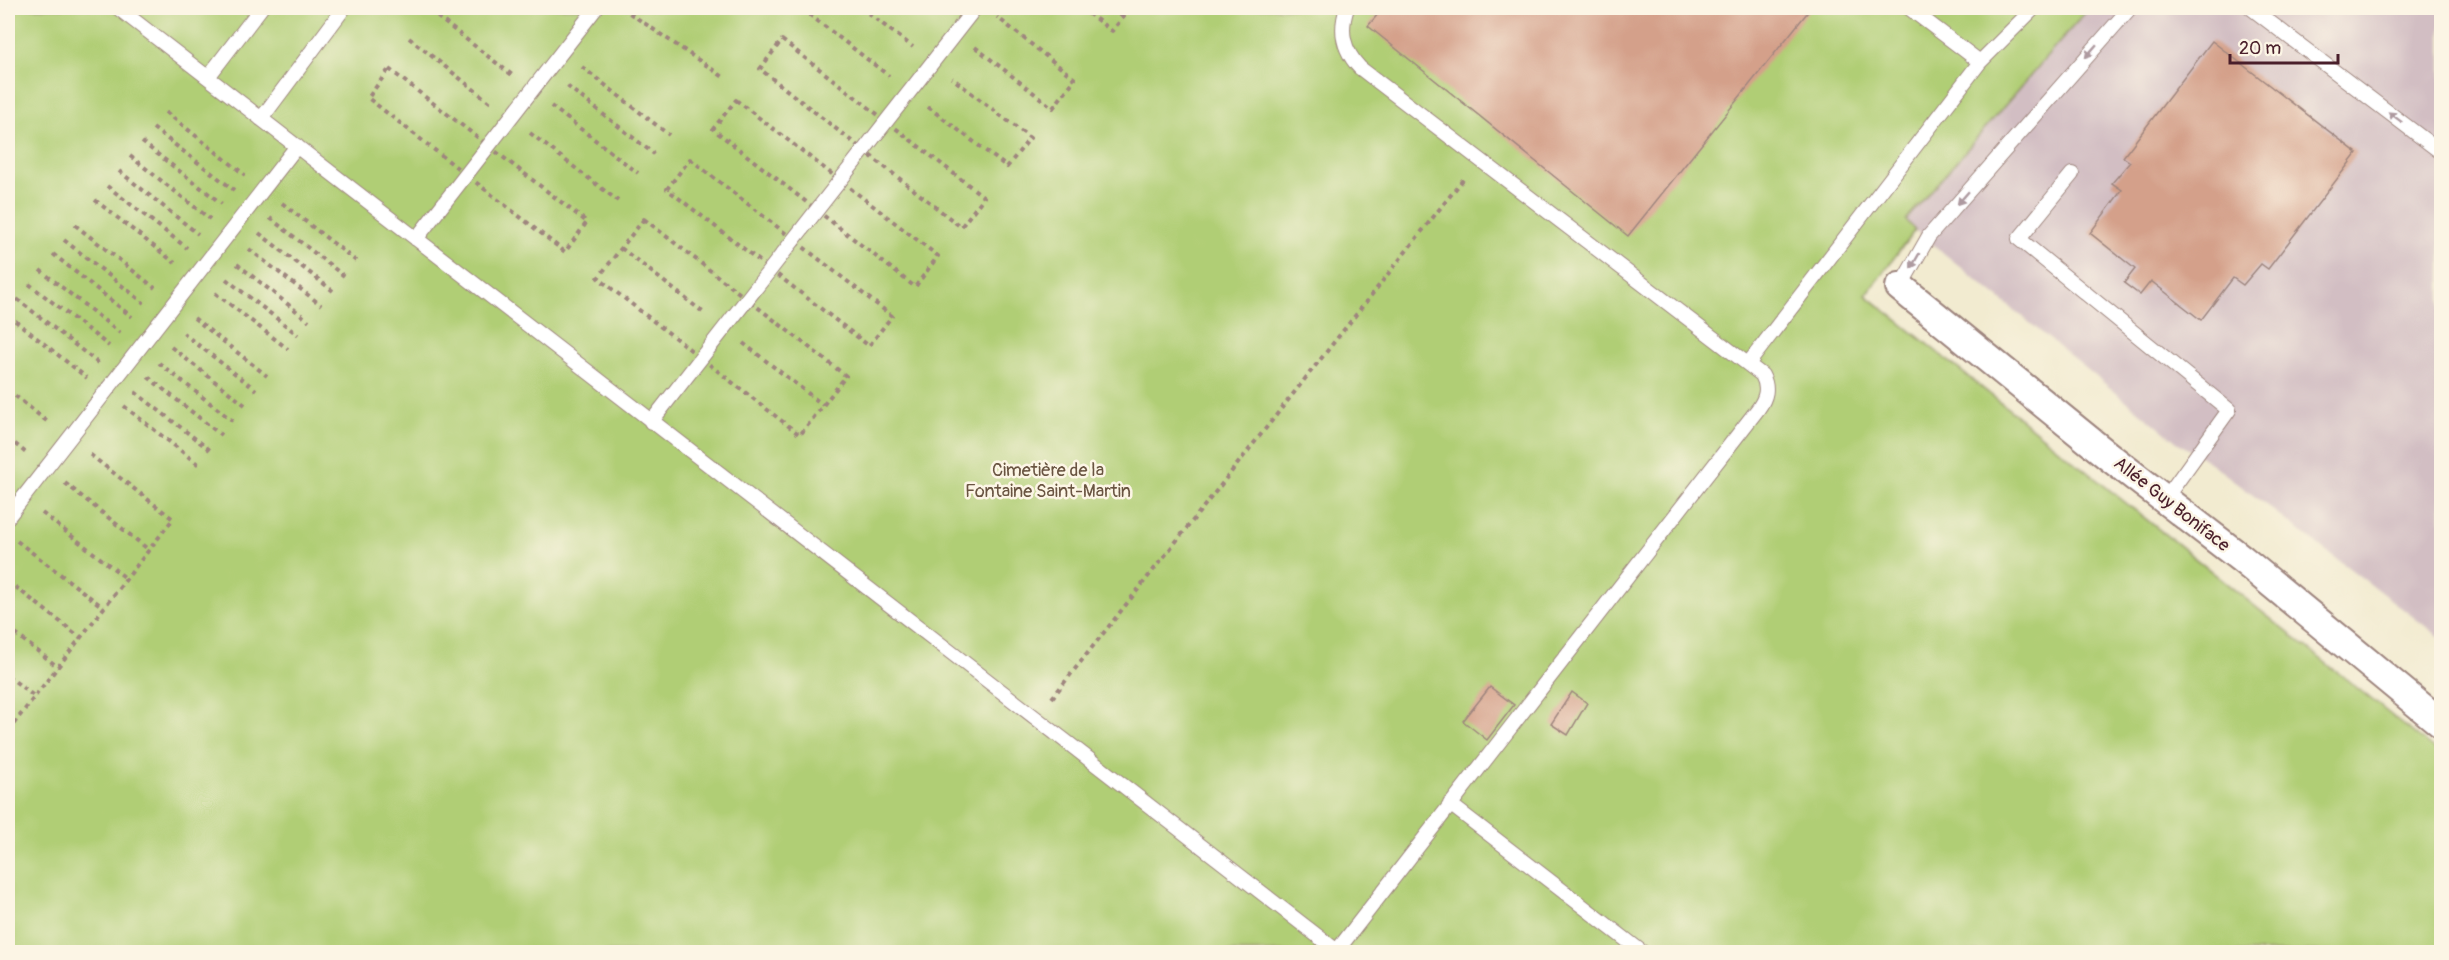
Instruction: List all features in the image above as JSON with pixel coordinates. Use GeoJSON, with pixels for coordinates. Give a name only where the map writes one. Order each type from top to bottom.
{"type":"FeatureCollection","features":[{"type":"Feature","properties":{"kind":"street","name":"Allée Guy Boniface"},"geometry":{"type":"LineString","coordinates":[[1900,287],[2242,559],[2442,724]]}},
{"type":"Feature","properties":{"kind":"lane"},"geometry":{"type":"LineString","coordinates":[[118,8],[1336,952],[1758,409],[1764,401],[1766,383],[1762,375],[1748,364],[1360,68],[1353,60],[1343,37],[1342,21],[1347,8]]}},
{"type":"Feature","properties":{"kind":"lane"},"geometry":{"type":"LineString","coordinates":[[208,77],[261,8]]}},
{"type":"Feature","properties":{"kind":"lane"},"geometry":{"type":"LineString","coordinates":[[261,119],[344,8]]}},
{"type":"Feature","properties":{"kind":"lane"},"geometry":{"type":"LineString","coordinates":[[416,239],[596,8]]}},
{"type":"Feature","properties":{"kind":"lane"},"geometry":{"type":"LineString","coordinates":[[651,422],[975,8]]}},
{"type":"Feature","properties":{"kind":"lane"},"geometry":{"type":"LineString","coordinates":[[1910,8],[1980,62]]}},
{"type":"Feature","properties":{"kind":"lane"},"geometry":{"type":"LineString","coordinates":[[1748,364],[1980,62],[2034,8]]}},
{"type":"Feature","properties":{"kind":"lane"},"geometry":{"type":"LineString","coordinates":[[1900,287],[1929,236],[2130,8]]}},
{"type":"Feature","properties":{"kind":"lane"},"geometry":{"type":"LineString","coordinates":[[2251,8],[2442,153]]}},
{"type":"Feature","properties":{"kind":"lane"},"geometry":{"type":"LineString","coordinates":[[8,518],[297,146]]}},
{"type":"Feature","properties":{"kind":"lane"},"geometry":{"type":"LineString","coordinates":[[2072,174],[2019,239],[2229,410],[2164,499]]}},
{"type":"Feature","properties":{"kind":"lane"},"geometry":{"type":"LineString","coordinates":[[1450,804],[1642,952]]}},
{"type":"Feature","properties":{"kind":"path"},"geometry":{"type":"LineString","coordinates":[[622,8],[725,78]]}},
{"type":"Feature","properties":{"kind":"path"},"geometry":{"type":"LineString","coordinates":[[924,8],[1053,108],[1075,79],[994,15]]}},
{"type":"Feature","properties":{"kind":"path"},"geometry":{"type":"LineString","coordinates":[[1081,8],[1112,31],[1131,8]]}},
{"type":"Feature","properties":{"kind":"path"},"geometry":{"type":"LineString","coordinates":[[1111,8],[1123,17]]}},
{"type":"Feature","properties":{"kind":"path"},"geometry":{"type":"LineString","coordinates":[[562,52],[669,135]]}},
{"type":"Feature","properties":{"kind":"path"},"geometry":{"type":"LineString","coordinates":[[548,71],[654,154]]}},
{"type":"Feature","properties":{"kind":"path"},"geometry":{"type":"LineString","coordinates":[[1036,718],[1478,160]]}},
{"type":"Feature","properties":{"kind":"path"},"geometry":{"type":"LineString","coordinates":[[8,390],[173,519],[35,697],[10,724],[8,731]]}},
{"type":"Feature","properties":{"kind":"path"},"geometry":{"type":"LineString","coordinates":[[8,438],[149,550]]}},
{"type":"Feature","properties":{"kind":"path"},"geometry":{"type":"LineString","coordinates":[[23,498],[127,579]]}},
{"type":"Feature","properties":{"kind":"path"},"geometry":{"type":"LineString","coordinates":[[16,540],[104,608]]}},
{"type":"Feature","properties":{"kind":"path"},"geometry":{"type":"LineString","coordinates":[[8,581],[81,638]]}},
{"type":"Feature","properties":{"kind":"path"},"geometry":{"type":"LineString","coordinates":[[8,628],[57,667]]}},
{"type":"Feature","properties":{"kind":"path"},"geometry":{"type":"LineString","coordinates":[[8,676],[35,697]]}},
{"type":"Feature","properties":{"kind":"shaded area"},"geometry":{"type":"Polygon","coordinates":[[[2089,8],[2441,8],[2441,638],[2212,464],[2177,442],[1915,230],[1906,220],[2089,8]]]}},
{"type":"Feature","properties":{"kind":"green space","name":"Cimetière de la Fontaine Saint-Martin"},"geometry":{"type":"Polygon","coordinates":[[[8,8],[2089,8],[1906,220],[1915,230],[1866,295],[2441,755],[2441,952],[8,952],[8,8]]]}},
{"type":"Feature","properties":{"kind":"building"},"geometry":{"type":"Polygon","coordinates":[[[1383,8],[1811,8],[1628,236],[1368,26],[1383,8]]]}},
{"type":"Feature","properties":{"kind":"building"},"geometry":{"type":"Polygon","coordinates":[[[2212,41],[2357,153],[2268,269],[2261,264],[2243,285],[2233,278],[2201,320],[2151,281],[2140,295],[2124,283],[2135,269],[2090,233],[2122,190],[2112,183],[2130,162],[2123,157],[2212,41]]]}},
{"type":"Feature","properties":{"kind":"building"},"geometry":{"type":"Polygon","coordinates":[[[1490,687],[1514,705],[1487,740],[1463,721],[1490,687]]]}},
{"type":"Feature","properties":{"kind":"building"},"geometry":{"type":"Polygon","coordinates":[[[1572,692],[1587,703],[1568,735],[1551,724],[1572,692]]]}}]}
